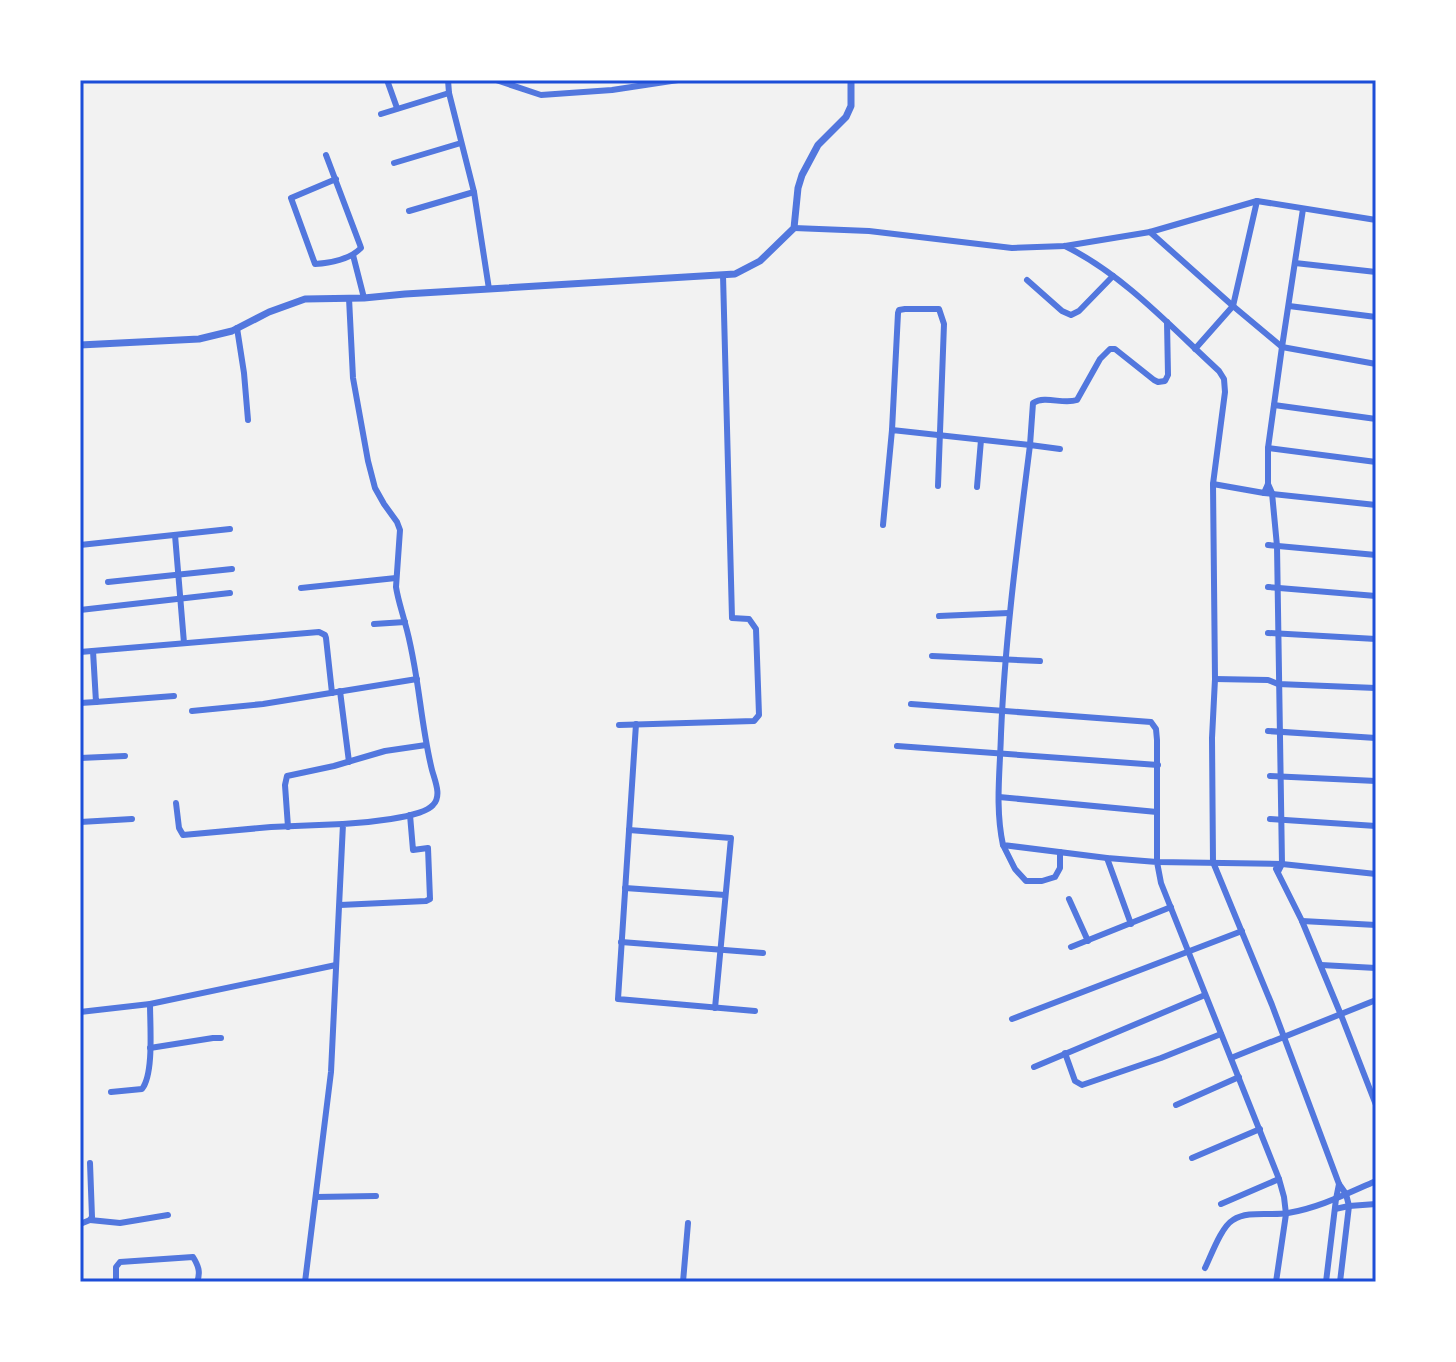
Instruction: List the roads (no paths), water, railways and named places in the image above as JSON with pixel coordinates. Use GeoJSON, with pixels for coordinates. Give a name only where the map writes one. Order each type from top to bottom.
{"type":"FeatureCollection","features":[{"type":"Feature","properties":{"kind":"street"},"geometry":{"type":"LineString","coordinates":[[387,80],[397,108]]}},
{"type":"Feature","properties":{"kind":"street"},"geometry":{"type":"LineString","coordinates":[[448,80],[474,192],[489,289]]}},
{"type":"Feature","properties":{"kind":"street"},"geometry":{"type":"LineString","coordinates":[[496,80],[541,95],[612,90],[678,80]]}},
{"type":"Feature","properties":{"kind":"street"},"geometry":{"type":"LineString","coordinates":[[80,345],[199,339],[237,328],[305,299],[364,298],[735,274],[760,261],[794,226],[798,188],[805,169],[818,145],[842,123],[851,106],[851,80]]}},
{"type":"Feature","properties":{"kind":"street"},"geometry":{"type":"LineString","coordinates":[[381,114],[449,93]]}},
{"type":"Feature","properties":{"kind":"street"},"geometry":{"type":"LineString","coordinates":[[394,163],[461,143]]}},
{"type":"Feature","properties":{"kind":"street"},"geometry":{"type":"LineString","coordinates":[[305,261],[326,264],[353,255],[360,245],[326,155]]}},
{"type":"Feature","properties":{"kind":"street"},"geometry":{"type":"LineString","coordinates":[[315,264],[291,199],[336,179]]}},
{"type":"Feature","properties":{"kind":"street"},"geometry":{"type":"LineString","coordinates":[[409,211],[474,192]]}},
{"type":"Feature","properties":{"kind":"street"},"geometry":{"type":"LineString","coordinates":[[794,226],[869,231],[1012,248],[1065,246],[1150,232],[1257,201],[1376,220]]}},
{"type":"Feature","properties":{"kind":"street"},"geometry":{"type":"LineString","coordinates":[[1195,349],[1233,306],[1257,201]]}},
{"type":"Feature","properties":{"kind":"street"},"geometry":{"type":"LineString","coordinates":[[1303,209],[1268,448],[1268,493],[1277,546],[1280,868],[1376,1105]]}},
{"type":"Feature","properties":{"kind":"street"},"geometry":{"type":"LineString","coordinates":[[1150,232],[1282,347],[1376,364]]}},
{"type":"Feature","properties":{"kind":"street"},"geometry":{"type":"LineString","coordinates":[[1065,246],[1113,276],[1167,322],[1219,371],[1225,385],[1213,484],[1213,862],[1285,1038],[1339,1184],[1346,1194],[1349,1206],[1340,1282]]}},
{"type":"Feature","properties":{"kind":"street"},"geometry":{"type":"LineString","coordinates":[[353,255],[364,298]]}},
{"type":"Feature","properties":{"kind":"street"},"geometry":{"type":"LineString","coordinates":[[1295,263],[1376,272]]}},
{"type":"Feature","properties":{"kind":"street"},"geometry":{"type":"LineString","coordinates":[[619,725],[754,721],[759,715],[756,629],[749,619],[732,618],[723,275]]}},
{"type":"Feature","properties":{"kind":"street"},"geometry":{"type":"LineString","coordinates":[[1027,280],[1062,311],[1071,315],[1079,311],[1113,276]]}},
{"type":"Feature","properties":{"kind":"street"},"geometry":{"type":"LineString","coordinates":[[176,803],[179,828],[183,835],[343,824],[410,815],[425,812],[437,799],[417,679],[397,596],[400,530],[375,488],[368,461],[352,367],[349,298]]}},
{"type":"Feature","properties":{"kind":"street"},"geometry":{"type":"LineString","coordinates":[[1289,306],[1376,317]]}},
{"type":"Feature","properties":{"kind":"street"},"geometry":{"type":"LineString","coordinates":[[883,525],[899,310],[939,309],[944,324],[938,486]]}},
{"type":"Feature","properties":{"kind":"street"},"geometry":{"type":"LineString","coordinates":[[1060,852],[1060,868],[1055,877],[1026,881],[1015,869],[1003,845],[999,819],[1009,613],[1033,403],[1036,400],[1077,400],[1100,359],[1110,349],[1115,349],[1154,380],[1165,381],[1168,375],[1167,322]]}},
{"type":"Feature","properties":{"kind":"street"},"geometry":{"type":"LineString","coordinates":[[237,328],[248,420]]}},
{"type":"Feature","properties":{"kind":"street"},"geometry":{"type":"LineString","coordinates":[[1274,405],[1376,419]]}},
{"type":"Feature","properties":{"kind":"street"},"geometry":{"type":"LineString","coordinates":[[892,430],[1060,449]]}},
{"type":"Feature","properties":{"kind":"street"},"geometry":{"type":"LineString","coordinates":[[977,487],[981,440]]}},
{"type":"Feature","properties":{"kind":"street"},"geometry":{"type":"LineString","coordinates":[[1268,448],[1376,462]]}},
{"type":"Feature","properties":{"kind":"street"},"geometry":{"type":"LineString","coordinates":[[1213,484],[1376,505]]}},
{"type":"Feature","properties":{"kind":"street"},"geometry":{"type":"LineString","coordinates":[[80,545],[230,529]]}},
{"type":"Feature","properties":{"kind":"street"},"geometry":{"type":"LineString","coordinates":[[175,535],[184,643]]}},
{"type":"Feature","properties":{"kind":"street"},"geometry":{"type":"LineString","coordinates":[[1268,545],[1376,555]]}},
{"type":"Feature","properties":{"kind":"street"},"geometry":{"type":"LineString","coordinates":[[108,582],[232,569]]}},
{"type":"Feature","properties":{"kind":"street"},"geometry":{"type":"LineString","coordinates":[[301,588],[396,578]]}},
{"type":"Feature","properties":{"kind":"street"},"geometry":{"type":"LineString","coordinates":[[1268,587],[1376,596]]}},
{"type":"Feature","properties":{"kind":"street"},"geometry":{"type":"LineString","coordinates":[[80,610],[230,593]]}},
{"type":"Feature","properties":{"kind":"street"},"geometry":{"type":"LineString","coordinates":[[939,616],[1009,613]]}},
{"type":"Feature","properties":{"kind":"street"},"geometry":{"type":"LineString","coordinates":[[374,624],[405,622]]}},
{"type":"Feature","properties":{"kind":"street"},"geometry":{"type":"LineString","coordinates":[[80,652],[322,633],[326,638],[349,762]]}},
{"type":"Feature","properties":{"kind":"street"},"geometry":{"type":"LineString","coordinates":[[1268,633],[1376,639]]}},
{"type":"Feature","properties":{"kind":"street"},"geometry":{"type":"LineString","coordinates":[[93,651],[96,702]]}},
{"type":"Feature","properties":{"kind":"street"},"geometry":{"type":"LineString","coordinates":[[932,656],[1040,661]]}},
{"type":"Feature","properties":{"kind":"street"},"geometry":{"type":"LineString","coordinates":[[192,711],[263,704],[417,679]]}},
{"type":"Feature","properties":{"kind":"street"},"geometry":{"type":"LineString","coordinates":[[1215,679],[1376,688]]}},
{"type":"Feature","properties":{"kind":"street"},"geometry":{"type":"LineString","coordinates":[[80,703],[174,696]]}},
{"type":"Feature","properties":{"kind":"street"},"geometry":{"type":"LineString","coordinates":[[911,704],[1151,722],[1156,729],[1158,873],[1279,1179],[1286,1214],[1276,1282]]}},
{"type":"Feature","properties":{"kind":"street"},"geometry":{"type":"LineString","coordinates":[[636,724],[618,999],[755,1011]]}},
{"type":"Feature","properties":{"kind":"street"},"geometry":{"type":"LineString","coordinates":[[1268,731],[1376,738]]}},
{"type":"Feature","properties":{"kind":"street"},"geometry":{"type":"LineString","coordinates":[[288,827],[287,776],[385,751],[426,745]]}},
{"type":"Feature","properties":{"kind":"street"},"geometry":{"type":"LineString","coordinates":[[897,746],[1158,765]]}},
{"type":"Feature","properties":{"kind":"street"},"geometry":{"type":"LineString","coordinates":[[80,758],[125,756]]}},
{"type":"Feature","properties":{"kind":"street"},"geometry":{"type":"LineString","coordinates":[[1270,776],[1376,781]]}},
{"type":"Feature","properties":{"kind":"street"},"geometry":{"type":"LineString","coordinates":[[999,797],[1157,812]]}},
{"type":"Feature","properties":{"kind":"street"},"geometry":{"type":"LineString","coordinates":[[340,905],[430,899],[428,848],[413,850],[410,815]]}},
{"type":"Feature","properties":{"kind":"street"},"geometry":{"type":"LineString","coordinates":[[80,822],[132,819]]}},
{"type":"Feature","properties":{"kind":"street"},"geometry":{"type":"LineString","coordinates":[[1270,819],[1376,826]]}},
{"type":"Feature","properties":{"kind":"street"},"geometry":{"type":"LineString","coordinates":[[305,1282],[331,1072],[343,824]]}},
{"type":"Feature","properties":{"kind":"street"},"geometry":{"type":"LineString","coordinates":[[629,830],[731,838],[715,1008]]}},
{"type":"Feature","properties":{"kind":"street"},"geometry":{"type":"LineString","coordinates":[[1003,845],[1157,862],[1271,865],[1376,874]]}},
{"type":"Feature","properties":{"kind":"street"},"geometry":{"type":"LineString","coordinates":[[1107,858],[1131,924]]}},
{"type":"Feature","properties":{"kind":"street"},"geometry":{"type":"LineString","coordinates":[[625,888],[725,895]]}},
{"type":"Feature","properties":{"kind":"street"},"geometry":{"type":"LineString","coordinates":[[1069,899],[1088,941]]}},
{"type":"Feature","properties":{"kind":"street"},"geometry":{"type":"LineString","coordinates":[[1071,947],[1171,907]]}},
{"type":"Feature","properties":{"kind":"street"},"geometry":{"type":"LineString","coordinates":[[1302,921],[1376,925]]}},
{"type":"Feature","properties":{"kind":"street"},"geometry":{"type":"LineString","coordinates":[[1012,1019],[1242,931]]}},
{"type":"Feature","properties":{"kind":"street"},"geometry":{"type":"LineString","coordinates":[[621,942],[763,953]]}},
{"type":"Feature","properties":{"kind":"street"},"geometry":{"type":"LineString","coordinates":[[80,1012],[150,1004],[336,965]]}},
{"type":"Feature","properties":{"kind":"street"},"geometry":{"type":"LineString","coordinates":[[1321,965],[1376,968]]}},
{"type":"Feature","properties":{"kind":"street"},"geometry":{"type":"LineString","coordinates":[[1034,1067],[1205,995]]}},
{"type":"Feature","properties":{"kind":"street"},"geometry":{"type":"LineString","coordinates":[[1231,1058],[1376,1000]]}},
{"type":"Feature","properties":{"kind":"street"},"geometry":{"type":"LineString","coordinates":[[111,1092],[142,1089],[147,1083],[150,1004]]}},
{"type":"Feature","properties":{"kind":"street"},"geometry":{"type":"LineString","coordinates":[[1065,1053],[1075,1081],[1082,1085],[1221,1034]]}},
{"type":"Feature","properties":{"kind":"street"},"geometry":{"type":"LineString","coordinates":[[150,1048],[221,1038]]}},
{"type":"Feature","properties":{"kind":"street"},"geometry":{"type":"LineString","coordinates":[[1176,1105],[1239,1077]]}},
{"type":"Feature","properties":{"kind":"street"},"geometry":{"type":"LineString","coordinates":[[1192,1158],[1260,1129]]}},
{"type":"Feature","properties":{"kind":"street"},"geometry":{"type":"LineString","coordinates":[[90,1163],[90,1220]]}},
{"type":"Feature","properties":{"kind":"street"},"geometry":{"type":"LineString","coordinates":[[1221,1204],[1279,1179]]}},
{"type":"Feature","properties":{"kind":"street"},"geometry":{"type":"LineString","coordinates":[[1205,1268],[1229,1222],[1244,1216],[1286,1214],[1336,1199],[1376,1181]]}},
{"type":"Feature","properties":{"kind":"street"},"geometry":{"type":"LineString","coordinates":[[1326,1282],[1339,1184]]}},
{"type":"Feature","properties":{"kind":"street"},"geometry":{"type":"LineString","coordinates":[[316,1197],[376,1196]]}},
{"type":"Feature","properties":{"kind":"street"},"geometry":{"type":"LineString","coordinates":[[1335,1209],[1376,1204]]}},
{"type":"Feature","properties":{"kind":"street"},"geometry":{"type":"LineString","coordinates":[[80,1224],[90,1220],[120,1223],[168,1215]]}},
{"type":"Feature","properties":{"kind":"street"},"geometry":{"type":"LineString","coordinates":[[683,1282],[688,1223]]}},
{"type":"Feature","properties":{"kind":"street"},"geometry":{"type":"LineString","coordinates":[[116,1282],[116,1267],[120,1262],[193,1257],[199,1269],[197,1282]]}}]}
